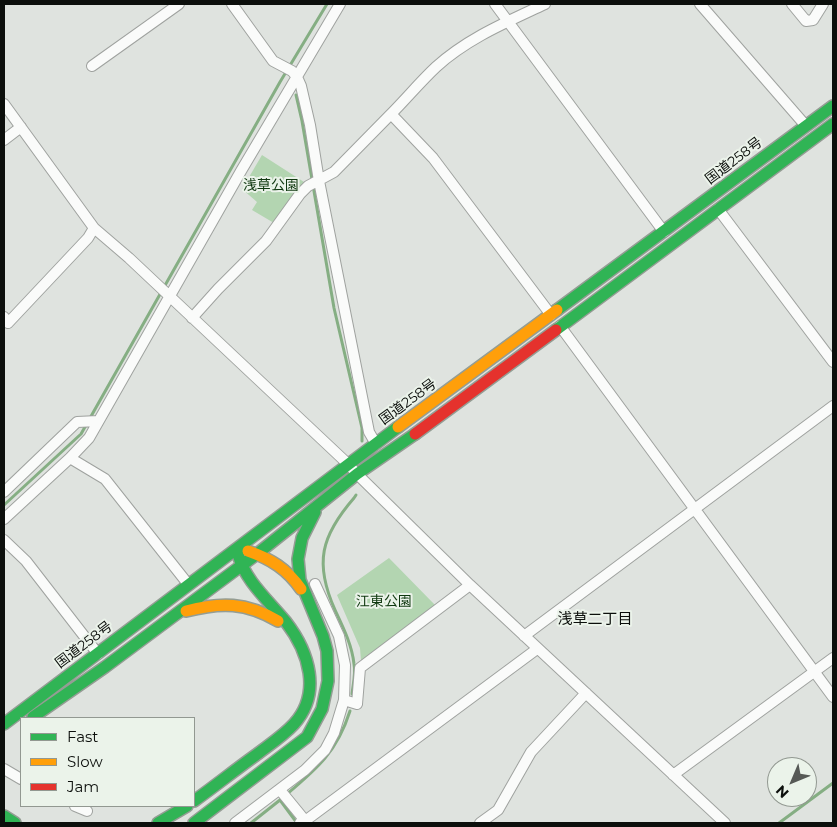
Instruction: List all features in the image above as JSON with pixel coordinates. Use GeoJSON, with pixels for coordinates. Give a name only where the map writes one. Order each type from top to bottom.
{"type":"FeatureCollection","features":[{"type":"Feature","properties":{"kind":"highway","name":"国道258号"},"geometry":{"type":"LineString","coordinates":[[4,724],[348,464],[833,106]]}},
{"type":"Feature","properties":{"kind":"highway","name":"国道258号"},"geometry":{"type":"LineString","coordinates":[[33,717],[105,667],[257,554],[357,474],[414,435],[833,124]]}},
{"type":"Feature","properties":{"kind":"highway"},"geometry":{"type":"LineString","coordinates":[[194,823],[307,737],[316,725],[323,710],[327,694],[328,658],[324,640],[298,568],[300,542],[305,529],[320,505]]}},
{"type":"Feature","properties":{"kind":"highway"},"geometry":{"type":"LineString","coordinates":[[195,800],[296,724],[308,702],[310,675],[304,650],[298,639],[240,566],[237,548],[272,560],[288,572],[307,597]]}},
{"type":"Feature","properties":{"kind":"highway"},"geometry":{"type":"LineString","coordinates":[[168,619],[201,606],[231,603],[252,608],[271,616],[298,639]]}},
{"type":"Feature","properties":{"kind":"highway"},"geometry":{"type":"LineString","coordinates":[[158,823],[185,807]]}},
{"type":"Feature","properties":{"kind":"highway"},"geometry":{"type":"LineString","coordinates":[[4,816],[15,823]]}},
{"type":"Feature","properties":{"kind":"street"},"geometry":{"type":"LineString","coordinates":[[92,66],[179,4]]}},
{"type":"Feature","properties":{"kind":"street"},"geometry":{"type":"LineString","coordinates":[[232,4],[273,61],[291,72],[310,125],[314,183],[369,432],[376,444]]}},
{"type":"Feature","properties":{"kind":"street"},"geometry":{"type":"LineString","coordinates":[[4,519],[89,438],[96,421],[164,292],[231,189],[291,72],[340,4]]}},
{"type":"Feature","properties":{"kind":"street"},"geometry":{"type":"LineString","coordinates":[[495,4],[664,232]]}},
{"type":"Feature","properties":{"kind":"street"},"geometry":{"type":"LineString","coordinates":[[192,318],[218,289],[266,242],[300,194],[314,183],[334,172],[436,67],[460,48],[486,32],[545,4]]}},
{"type":"Feature","properties":{"kind":"street"},"geometry":{"type":"LineString","coordinates":[[700,4],[806,126]]}},
{"type":"Feature","properties":{"kind":"street"},"geometry":{"type":"LineString","coordinates":[[792,4],[806,21],[813,20],[823,4]]}},
{"type":"Feature","properties":{"kind":"street"},"geometry":{"type":"LineString","coordinates":[[4,104],[94,228],[129,258],[348,464],[470,585],[725,823]]}},
{"type":"Feature","properties":{"kind":"street"},"geometry":{"type":"LineString","coordinates":[[391,114],[434,158],[551,315]]}},
{"type":"Feature","properties":{"kind":"street"},"geometry":{"type":"LineString","coordinates":[[4,140],[21,128]]}},
{"type":"Feature","properties":{"kind":"street"},"geometry":{"type":"LineString","coordinates":[[718,209],[833,362]]}},
{"type":"Feature","properties":{"kind":"street"},"geometry":{"type":"LineString","coordinates":[[4,317],[8,323],[88,238],[94,228]]}},
{"type":"Feature","properties":{"kind":"street"},"geometry":{"type":"LineString","coordinates":[[560,326],[833,698]]}},
{"type":"Feature","properties":{"kind":"street"},"geometry":{"type":"LineString","coordinates":[[524,636],[833,406]]}},
{"type":"Feature","properties":{"kind":"street"},"geometry":{"type":"LineString","coordinates":[[4,492],[77,422],[96,421]]}},
{"type":"Feature","properties":{"kind":"street"},"geometry":{"type":"LineString","coordinates":[[70,458],[105,479],[188,584]]}},
{"type":"Feature","properties":{"kind":"street"},"geometry":{"type":"LineString","coordinates":[[4,540],[31,567],[98,654]]}},
{"type":"Feature","properties":{"kind":"street"},"geometry":{"type":"LineString","coordinates":[[236,823],[283,794],[325,750],[334,733],[344,700],[345,665],[339,636],[315,584]]}},
{"type":"Feature","properties":{"kind":"street"},"geometry":{"type":"LineString","coordinates":[[344,700],[357,704],[360,668],[470,585]]}},
{"type":"Feature","properties":{"kind":"street"},"geometry":{"type":"LineString","coordinates":[[283,794],[303,822],[538,649]]}},
{"type":"Feature","properties":{"kind":"street"},"geometry":{"type":"LineString","coordinates":[[673,774],[833,658]]}},
{"type":"Feature","properties":{"kind":"street"},"geometry":{"type":"LineString","coordinates":[[480,823],[498,810],[531,752],[586,693]]}},
{"type":"Feature","properties":{"kind":"street"},"geometry":{"type":"LineString","coordinates":[[4,769],[20,778]]}},
{"type":"Feature","properties":{"kind":"street"},"geometry":{"type":"LineString","coordinates":[[78,807],[88,811]]}},
{"type":"Feature","properties":{"kind":"green space","name":"浅草公園"},"geometry":{"type":"Polygon","coordinates":[[[262,155],[304,182],[274,223],[252,210],[257,202],[242,189],[262,155]]]}},
{"type":"Feature","properties":{"kind":"green space","name":"江東公園"},"geometry":{"type":"Polygon","coordinates":[[[389,558],[435,605],[361,661],[360,648],[337,595],[389,558]]]}},
{"type":"Feature","properties":{"kind":"waterway"},"geometry":{"type":"LineString","coordinates":[[4,505],[81,434],[280,82],[327,4]]}},
{"type":"Feature","properties":{"kind":"waterway"},"geometry":{"type":"LineString","coordinates":[[296,95],[334,308],[362,428],[362,441]]}},
{"type":"Feature","properties":{"kind":"waterway"},"geometry":{"type":"LineString","coordinates":[[352,694],[355,672],[353,657],[347,636],[328,593],[323,564],[324,551],[334,525],[356,495]]}},
{"type":"Feature","properties":{"kind":"waterway"},"geometry":{"type":"LineString","coordinates":[[280,800],[313,771],[331,751],[350,711]]}},
{"type":"Feature","properties":{"kind":"waterway"},"geometry":{"type":"LineString","coordinates":[[779,823],[833,783]]}},
{"type":"Feature","properties":{"kind":"waterway"},"geometry":{"type":"LineString","coordinates":[[251,823],[280,800],[297,823]]}},
{"type":"Feature","properties":{"kind":"traffic: fast"},"geometry":{"type":"LineString","coordinates":[[557,310],[833,106]]}},
{"type":"Feature","properties":{"kind":"traffic: fast"},"geometry":{"type":"LineString","coordinates":[[556,330],[833,124]]}},
{"type":"Feature","properties":{"kind":"traffic: fast"},"geometry":{"type":"LineString","coordinates":[[4,724],[398,427]]}},
{"type":"Feature","properties":{"kind":"traffic: fast"},"geometry":{"type":"LineString","coordinates":[[33,717],[105,667],[257,554],[357,474],[415,434]]}},
{"type":"Feature","properties":{"kind":"traffic: fast"},"geometry":{"type":"LineString","coordinates":[[194,823],[307,737],[322,709],[328,681],[327,651],[323,636],[300,580],[298,559],[302,538],[315,512]]}},
{"type":"Feature","properties":{"kind":"traffic: fast"},"geometry":{"type":"LineString","coordinates":[[195,800],[271,744],[294,724],[303,712],[308,699],[309,673],[301,646],[286,622],[252,582],[241,564],[238,554]]}},
{"type":"Feature","properties":{"kind":"traffic: fast"},"geometry":{"type":"LineString","coordinates":[[158,823],[185,807]]}},
{"type":"Feature","properties":{"kind":"traffic: fast"},"geometry":{"type":"LineString","coordinates":[[4,816],[15,823]]}},
{"type":"Feature","properties":{"kind":"traffic: slow"},"geometry":{"type":"LineString","coordinates":[[398,427],[557,310]]}},
{"type":"Feature","properties":{"kind":"traffic: slow"},"geometry":{"type":"LineString","coordinates":[[248,551],[278,566],[301,589]]}},
{"type":"Feature","properties":{"kind":"traffic: slow"},"geometry":{"type":"LineString","coordinates":[[186,611],[222,605],[244,607],[278,621]]}},
{"type":"Feature","properties":{"kind":"traffic: jam"},"geometry":{"type":"LineString","coordinates":[[415,434],[556,330]]}},
{"type":"Feature","properties":{"kind":"district","name":"浅草二丁目"},"geometry":{"type":"Point","coordinates":[595,620]}}]}
